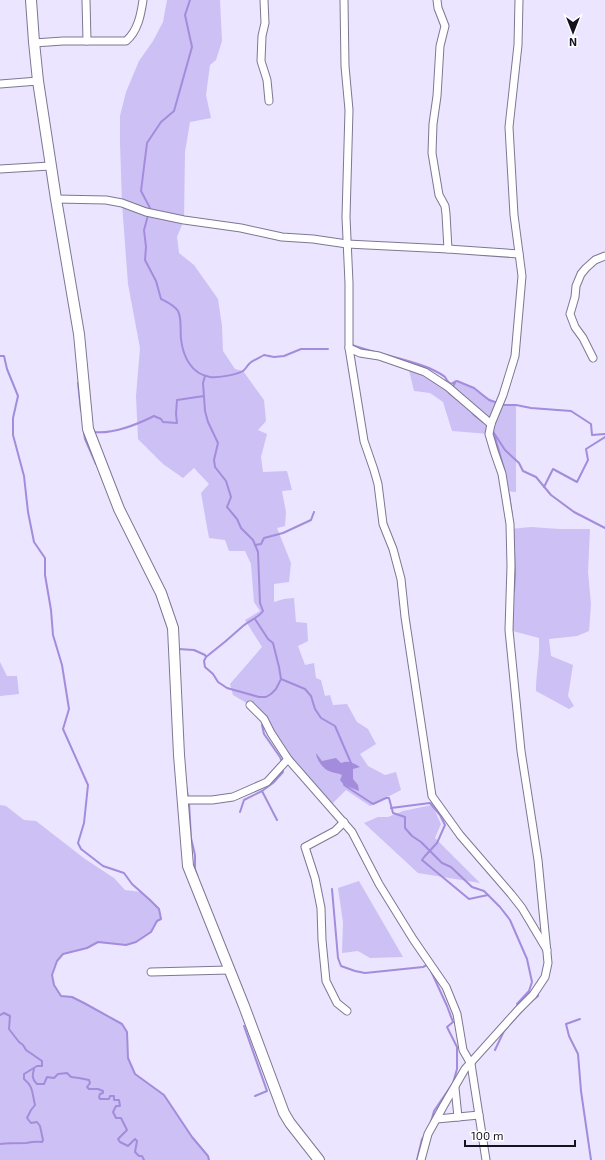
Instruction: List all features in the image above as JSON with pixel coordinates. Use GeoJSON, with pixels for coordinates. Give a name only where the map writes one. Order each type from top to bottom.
{"type":"FeatureCollection","features":[{"type":"Feature","properties":{"kind":"street"},"geometry":{"type":"LineString","coordinates":[[31,0],[38,81],[50,166],[79,334],[88,429],[119,509],[161,593],[173,628],[188,866],[284,1113],[319,1160]]}},
{"type":"Feature","properties":{"kind":"street"},"geometry":{"type":"LineString","coordinates":[[86,0],[87,41]]}},
{"type":"Feature","properties":{"kind":"street"},"geometry":{"type":"LineString","coordinates":[[34,43],[126,41],[134,32],[138,23],[143,0]]}},
{"type":"Feature","properties":{"kind":"street"},"geometry":{"type":"LineString","coordinates":[[264,0],[265,23],[262,36],[261,61],[267,80],[269,101]]}},
{"type":"Feature","properties":{"kind":"street"},"geometry":{"type":"LineString","coordinates":[[344,0],[345,66],[349,110],[346,217],[349,283],[349,348],[364,441],[377,480],[383,524],[393,549],[401,580],[409,650],[432,796],[460,835],[522,908],[548,951]]}},
{"type":"Feature","properties":{"kind":"street"},"geometry":{"type":"LineString","coordinates":[[437,0],[438,8],[445,26],[440,46],[432,153],[439,195],[445,206],[448,248]]}},
{"type":"Feature","properties":{"kind":"street"},"geometry":{"type":"LineString","coordinates":[[421,1160],[428,1134],[466,1069],[533,995],[545,977],[548,963],[538,860],[521,751],[509,630],[511,566],[510,524],[502,474],[489,434],[491,424],[503,395],[515,356],[522,276],[514,215],[509,127],[518,45],[519,0]]}},
{"type":"Feature","properties":{"kind":"street"},"geometry":{"type":"LineString","coordinates":[[0,84],[38,81]]}},
{"type":"Feature","properties":{"kind":"street"},"geometry":{"type":"LineString","coordinates":[[0,169],[50,166]]}},
{"type":"Feature","properties":{"kind":"street"},"geometry":{"type":"LineString","coordinates":[[56,200],[106,200],[184,220],[241,228],[282,237],[313,239],[347,244],[448,248],[520,254]]}},
{"type":"Feature","properties":{"kind":"street"},"geometry":{"type":"LineString","coordinates":[[593,358],[583,338],[575,327],[570,314],[575,297],[576,286],[581,274],[595,260],[605,256]]}},
{"type":"Feature","properties":{"kind":"street"},"geometry":{"type":"LineString","coordinates":[[349,348],[360,353],[379,356],[425,372],[448,386],[491,424]]}},
{"type":"Feature","properties":{"kind":"street"},"geometry":{"type":"LineString","coordinates":[[250,706],[264,719],[271,733],[288,759],[352,832],[387,897],[413,939],[446,987],[457,1014],[463,1050],[471,1064],[486,1160]]}},
{"type":"Feature","properties":{"kind":"street"},"geometry":{"type":"LineString","coordinates":[[183,800],[212,800],[233,797],[267,782],[288,759]]}},
{"type":"Feature","properties":{"kind":"street"},"geometry":{"type":"LineString","coordinates":[[344,822],[335,831],[305,847],[315,878],[321,908],[326,982],[337,1003],[347,1011]]}},
{"type":"Feature","properties":{"kind":"street"},"geometry":{"type":"LineString","coordinates":[[151,972],[229,970]]}},
{"type":"Feature","properties":{"kind":"street"},"geometry":{"type":"LineString","coordinates":[[455,1088],[458,1117]]}},
{"type":"Feature","properties":{"kind":"street"},"geometry":{"type":"LineString","coordinates":[[437,1119],[479,1115]]}},
{"type":"Feature","properties":{"kind":"shaded area"},"geometry":{"type":"Polygon","coordinates":[[[167,0],[220,0],[222,41],[216,60],[210,65],[206,95],[211,118],[190,122],[185,152],[184,220],[177,237],[179,253],[194,265],[218,299],[222,326],[223,351],[235,369],[243,371],[264,400],[266,421],[258,430],[267,434],[261,457],[263,472],[287,471],[292,490],[282,491],[286,512],[285,526],[277,528],[291,563],[289,582],[274,584],[274,602],[294,598],[296,622],[307,623],[308,641],[298,646],[305,665],[314,663],[316,678],[321,680],[325,696],[330,695],[333,705],[347,704],[357,722],[368,729],[376,744],[360,754],[368,766],[385,775],[396,772],[401,790],[370,806],[346,790],[330,806],[250,705],[233,695],[230,684],[262,647],[245,620],[260,611],[254,602],[251,564],[245,551],[229,551],[225,540],[209,538],[201,493],[209,484],[194,468],[183,478],[163,464],[138,439],[136,396],[140,348],[128,284],[122,203],[120,116],[126,92],[139,61],[153,41],[163,22],[167,0]]]}},
{"type":"Feature","properties":{"kind":"shaded area"},"geometry":{"type":"Polygon","coordinates":[[[408,366],[451,389],[456,381],[465,384],[498,402],[516,405],[516,492],[505,491],[489,434],[452,431],[443,402],[430,393],[414,391],[408,366]]]}},
{"type":"Feature","properties":{"kind":"shaded area"},"geometry":{"type":"Polygon","coordinates":[[[531,527],[590,529],[588,572],[591,604],[589,631],[577,636],[549,639],[551,656],[573,665],[568,696],[574,706],[569,709],[536,691],[539,638],[509,630],[510,529],[531,527]]]}},
{"type":"Feature","properties":{"kind":"shaded area"},"geometry":{"type":"Polygon","coordinates":[[[0,662],[7,676],[17,676],[19,694],[0,696],[0,662]]]}},
{"type":"Feature","properties":{"kind":"shaded area"},"geometry":{"type":"Polygon","coordinates":[[[316,753],[322,761],[336,758],[341,763],[349,762],[360,767],[353,769],[353,779],[358,785],[359,791],[344,785],[340,780],[342,775],[324,768],[316,753]]]}},
{"type":"Feature","properties":{"kind":"shaded area"},"geometry":{"type":"Polygon","coordinates":[[[0,805],[6,806],[24,820],[36,821],[85,859],[114,878],[125,890],[141,892],[159,909],[161,919],[157,921],[151,932],[136,942],[126,945],[98,942],[87,948],[63,954],[57,961],[52,975],[54,985],[61,996],[72,997],[122,1024],[127,1032],[128,1058],[135,1074],[164,1095],[192,1137],[208,1156],[209,1160],[0,1160],[0,805]]]}},
{"type":"Feature","properties":{"kind":"shaded area"},"geometry":{"type":"Polygon","coordinates":[[[432,805],[441,824],[435,838],[480,883],[418,873],[364,823],[378,817],[388,817],[403,811],[432,805]]]}},
{"type":"Feature","properties":{"kind":"shaded area"},"geometry":{"type":"Polygon","coordinates":[[[359,881],[403,957],[370,958],[358,951],[342,953],[343,922],[338,888],[359,881]]]}},
{"type":"Feature","properties":{"kind":"waterway"},"geometry":{"type":"LineString","coordinates":[[190,0],[185,15],[192,47],[174,111],[161,122],[147,143],[141,191],[150,208],[144,230],[146,247],[145,260],[156,281],[161,299],[172,305],[178,311],[182,345],[186,358],[193,368],[203,375],[210,377],[231,375],[244,370],[252,361],[264,355],[274,357],[284,356],[301,349],[328,349]]}},
{"type":"Feature","properties":{"kind":"waterway"},"geometry":{"type":"LineString","coordinates":[[352,345],[410,361],[429,368],[444,376],[451,384],[456,381],[449,393],[464,405]]}},
{"type":"Feature","properties":{"kind":"waterway"},"geometry":{"type":"LineString","coordinates":[[0,356],[4,356],[7,369],[18,396],[13,418],[13,435],[24,476],[28,512],[34,542],[45,558],[45,575],[51,610],[53,635],[62,665],[69,709],[63,729],[88,785],[84,823],[78,843],[81,849],[103,866],[124,873],[132,884],[159,909],[161,919],[157,921],[151,932],[136,942],[126,945],[98,942],[87,948],[63,954],[57,961],[52,975],[54,985],[61,996],[72,997],[122,1024],[127,1032],[128,1058],[135,1074],[164,1095],[192,1137],[208,1156],[209,1160]]}},
{"type":"Feature","properties":{"kind":"waterway"},"geometry":{"type":"LineString","coordinates":[[205,376],[203,383],[205,411],[208,422],[218,443],[214,460],[215,467],[226,481],[231,497],[227,507],[237,519],[241,528],[253,540],[258,552],[260,603],[263,611],[206,657]]}},
{"type":"Feature","properties":{"kind":"waterway"},"geometry":{"type":"LineString","coordinates":[[457,381],[474,388],[489,400],[504,405],[571,411],[591,424],[592,435],[605,434]]}},
{"type":"Feature","properties":{"kind":"waterway"},"geometry":{"type":"LineString","coordinates":[[78,383],[81,411]]}},
{"type":"Feature","properties":{"kind":"waterway"},"geometry":{"type":"LineString","coordinates":[[94,432],[109,432],[117,430],[140,423],[154,416],[161,419],[163,422],[177,423],[177,400],[204,396]]}},
{"type":"Feature","properties":{"kind":"waterway"},"geometry":{"type":"LineString","coordinates":[[470,410],[483,422]]}},
{"type":"Feature","properties":{"kind":"waterway"},"geometry":{"type":"LineString","coordinates":[[492,430],[505,450],[519,463],[523,471],[536,477],[551,495],[574,512],[605,528]]}},
{"type":"Feature","properties":{"kind":"waterway"},"geometry":{"type":"LineString","coordinates":[[84,433],[85,439],[96,464]]}},
{"type":"Feature","properties":{"kind":"waterway"},"geometry":{"type":"LineString","coordinates":[[494,434],[505,472]]}},
{"type":"Feature","properties":{"kind":"waterway"},"geometry":{"type":"LineString","coordinates":[[544,487],[553,469],[577,482],[588,460],[586,449],[605,437]]}},
{"type":"Feature","properties":{"kind":"waterway"},"geometry":{"type":"LineString","coordinates":[[509,494],[512,516]]}},
{"type":"Feature","properties":{"kind":"waterway"},"geometry":{"type":"LineString","coordinates":[[255,545],[261,544],[264,538],[283,533],[311,520],[314,512]]}},
{"type":"Feature","properties":{"kind":"waterway"},"geometry":{"type":"LineString","coordinates":[[513,530],[515,574],[514,591]]}},
{"type":"Feature","properties":{"kind":"waterway"},"geometry":{"type":"LineString","coordinates":[[255,619],[268,639],[273,643],[281,679],[305,689],[311,696],[315,709],[321,718],[335,726],[351,763]]}},
{"type":"Feature","properties":{"kind":"waterway"},"geometry":{"type":"LineString","coordinates":[[178,649],[194,650],[205,655],[205,667],[213,674],[218,682],[227,688],[259,697],[266,697],[276,689],[281,679]]}},
{"type":"Feature","properties":{"kind":"waterway"},"geometry":{"type":"LineString","coordinates":[[262,725],[264,734],[282,762]]}},
{"type":"Feature","properties":{"kind":"waterway"},"geometry":{"type":"LineString","coordinates":[[262,791],[273,783],[283,772],[282,768]]}},
{"type":"Feature","properties":{"kind":"waterway"},"geometry":{"type":"LineString","coordinates":[[344,785],[373,804],[389,798],[393,813],[405,817],[405,828],[412,836],[421,842],[442,863],[451,867],[472,887],[484,891],[500,907],[510,920],[527,959],[532,982],[529,991],[517,1004]]}},
{"type":"Feature","properties":{"kind":"waterway"},"geometry":{"type":"LineString","coordinates":[[186,786],[188,797]]}},
{"type":"Feature","properties":{"kind":"waterway"},"geometry":{"type":"LineString","coordinates":[[240,812],[244,800],[262,791],[277,820]]}},
{"type":"Feature","properties":{"kind":"waterway"},"geometry":{"type":"LineString","coordinates":[[189,802],[191,838],[195,855],[195,869],[198,878]]}},
{"type":"Feature","properties":{"kind":"waterway"},"geometry":{"type":"LineString","coordinates":[[391,808],[430,803],[440,815],[445,825],[437,843],[422,860],[469,899],[488,895]]}},
{"type":"Feature","properties":{"kind":"waterway"},"geometry":{"type":"LineString","coordinates":[[332,889],[338,958],[341,966],[365,973],[428,966]]}},
{"type":"Feature","properties":{"kind":"waterway"},"geometry":{"type":"LineString","coordinates":[[431,971],[453,1022],[447,1027],[457,1047],[457,1069],[453,1083],[434,1111],[431,1122]]}},
{"type":"Feature","properties":{"kind":"waterway"},"geometry":{"type":"LineString","coordinates":[[495,1050],[504,1031],[529,1003],[538,996],[538,991]]}},
{"type":"Feature","properties":{"kind":"waterway"},"geometry":{"type":"LineString","coordinates":[[0,1015],[4,1013],[10,1016],[9,1029],[26,1050],[42,1061],[42,1066],[37,1066],[24,1074],[24,1079],[30,1085],[35,1105],[27,1118],[31,1123],[37,1122],[40,1126],[43,1140],[42,1142],[0,1144]]}},
{"type":"Feature","properties":{"kind":"waterway"},"geometry":{"type":"LineString","coordinates":[[580,1019],[566,1024],[569,1036],[578,1054],[581,1091],[591,1160]]}},
{"type":"Feature","properties":{"kind":"waterway"},"geometry":{"type":"LineString","coordinates":[[244,1026],[267,1091],[255,1096]]}},
{"type":"Feature","properties":{"kind":"waterway"},"geometry":{"type":"LineString","coordinates":[[34,1069],[33,1077],[37,1084],[44,1084],[47,1077],[54,1078],[58,1074],[67,1073],[71,1077],[89,1080],[90,1083],[87,1087],[89,1089],[98,1089],[103,1091],[103,1093],[100,1094],[100,1099],[109,1099],[110,1096],[114,1096],[114,1100],[119,1100],[120,1106],[116,1106],[113,1112],[116,1118],[121,1118],[127,1130],[118,1139],[120,1142],[128,1146],[135,1139],[137,1141],[135,1152],[139,1156],[142,1156],[144,1160]]}},
{"type":"Feature","properties":{"kind":"waterway"},"geometry":{"type":"LineString","coordinates":[[417,1160],[422,1139],[425,1135]]}}]}
